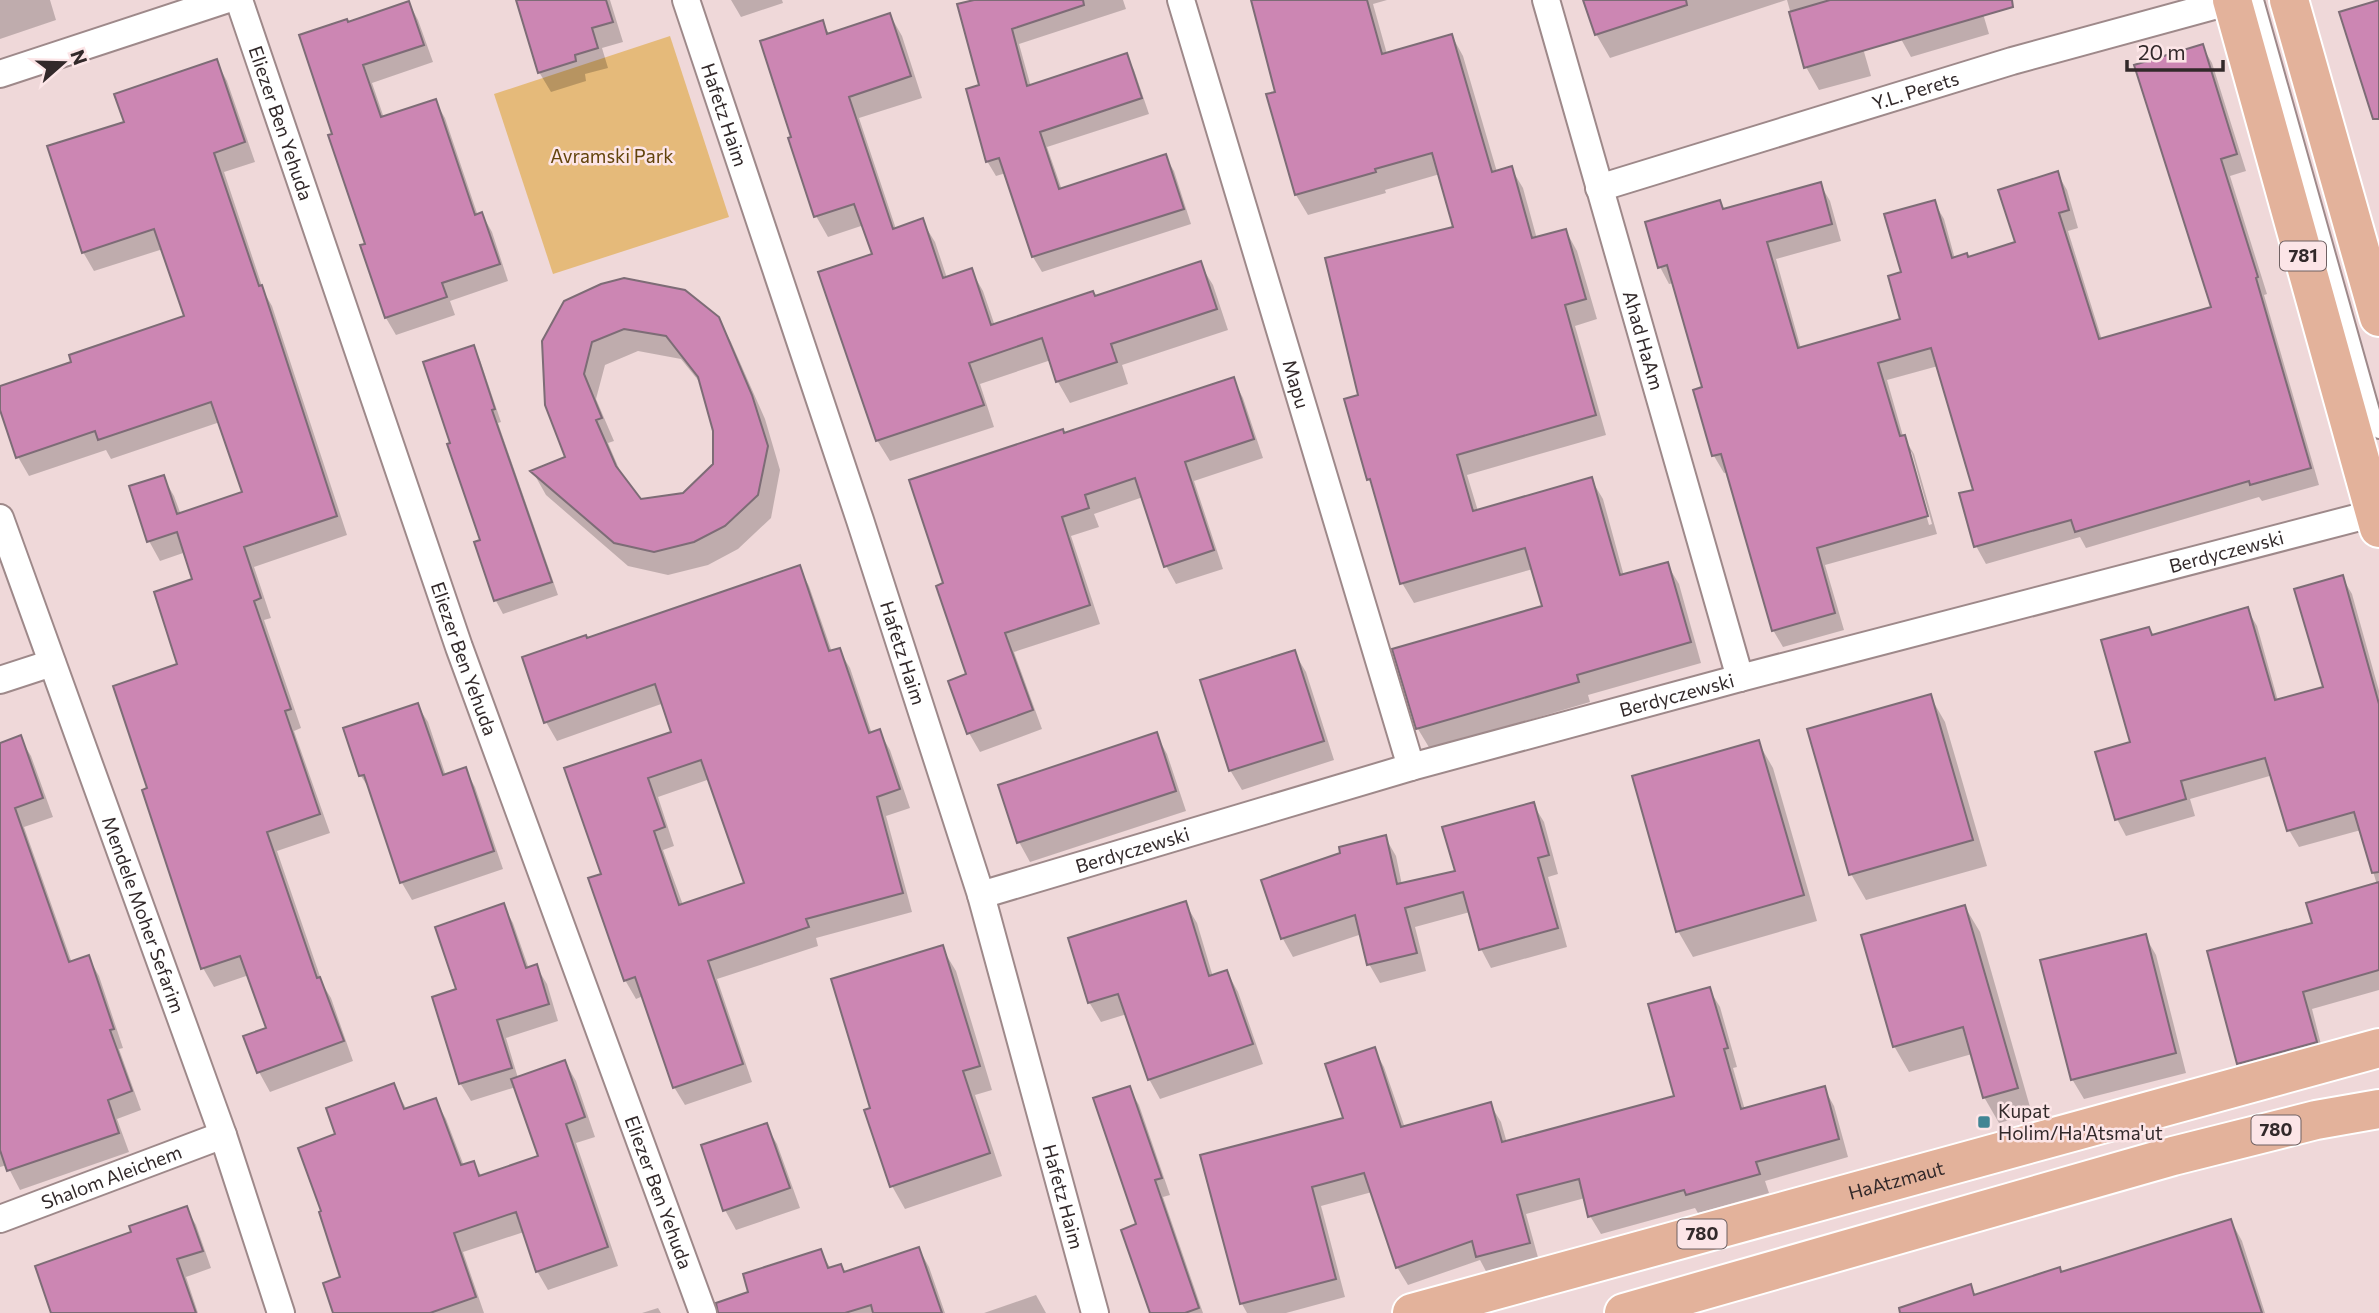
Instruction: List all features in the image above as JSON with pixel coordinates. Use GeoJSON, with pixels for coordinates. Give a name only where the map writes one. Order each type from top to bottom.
{"type":"FeatureCollection","features":[{"type":"Feature","properties":{"kind":"main road","name":"781"},"geometry":{"type":"LineString","coordinates":[[2232,0],[2378,518]]}},
{"type":"Feature","properties":{"kind":"main road"},"geometry":{"type":"LineString","coordinates":[[2289,0],[2379,317]]}},
{"type":"Feature","properties":{"kind":"main road","name":"HaAtzmaut"},"geometry":{"type":"LineString","coordinates":[[1412,1313],[2379,1048]]}},
{"type":"Feature","properties":{"kind":"main road","name":"780"},"geometry":{"type":"LineString","coordinates":[[1624,1313],[2173,1156],[2316,1120],[2379,1109]]}},
{"type":"Feature","properties":{"kind":"main road"},"geometry":{"type":"LineString","coordinates":[[2316,1120],[2379,1120]]}},
{"type":"Feature","properties":{"kind":"street"},"geometry":{"type":"LineString","coordinates":[[0,74],[225,0]]}},
{"type":"Feature","properties":{"kind":"street","name":"Eliezer Ben Yehuda"},"geometry":{"type":"LineString","coordinates":[[239,0],[459,648],[703,1313]]}},
{"type":"Feature","properties":{"kind":"street","name":"Hafetz Haim"},"geometry":{"type":"LineString","coordinates":[[686,0],[860,520],[981,895],[1095,1313]]}},
{"type":"Feature","properties":{"kind":"street","name":"Mapu"},"geometry":{"type":"LineString","coordinates":[[1181,0],[1411,767]]}},
{"type":"Feature","properties":{"kind":"street","name":"Ahad HaAm"},"geometry":{"type":"LineString","coordinates":[[1546,0],[1740,678]]}},
{"type":"Feature","properties":{"kind":"street","name":"Y.L. Perets"},"geometry":{"type":"LineString","coordinates":[[1600,188],[2189,5],[2232,0]]}},
{"type":"Feature","properties":{"kind":"street","name":"Mendele Moher Sefarim"},"geometry":{"type":"LineString","coordinates":[[0,518],[223,1135],[281,1313]]}},
{"type":"Feature","properties":{"kind":"street","name":"Berdyczewski"},"geometry":{"type":"LineString","coordinates":[[981,895],[1411,767],[1740,678],[2378,518]]}},
{"type":"Feature","properties":{"kind":"street"},"geometry":{"type":"LineString","coordinates":[[0,680],[52,663]]}},
{"type":"Feature","properties":{"kind":"street","name":"Shalom Aleichem"},"geometry":{"type":"LineString","coordinates":[[0,1219],[223,1135]]}},
{"type":"Feature","properties":{"kind":"lane"},"geometry":{"type":"LineString","coordinates":[[2258,0],[2379,432]]}},
{"type":"Feature","properties":{"kind":"green space","name":"Avramski Park"},"geometry":{"type":"Polygon","coordinates":[[[670,36],[729,217],[553,274],[494,94],[670,36]]]}},
{"type":"Feature","properties":{"kind":"building"},"geometry":{"type":"Polygon","coordinates":[[[516,0],[606,0],[613,22],[592,28],[598,48],[575,55],[576,61],[538,73],[516,0]]]}},
{"type":"Feature","properties":{"kind":"building"},"geometry":{"type":"Polygon","coordinates":[[[974,0],[1083,0],[1084,5],[1012,29],[1027,86],[1127,53],[1142,98],[1040,132],[1059,189],[1166,154],[1184,209],[1032,257],[999,158],[986,162],[966,89],[979,85],[957,4],[974,0]]]}},
{"type":"Feature","properties":{"kind":"building"},"geometry":{"type":"Polygon","coordinates":[[[1251,0],[1367,0],[1382,54],[1452,34],[1492,172],[1512,166],[1532,238],[1566,229],[1586,299],[1565,305],[1596,415],[1457,455],[1473,511],[1592,477],[1620,575],[1668,562],[1691,642],[1577,675],[1579,682],[1416,729],[1392,649],[1542,606],[1525,548],[1400,584],[1344,399],[1358,395],[1325,258],[1453,227],[1432,153],[1295,195],[1266,94],[1275,92],[1251,0]]]}},
{"type":"Feature","properties":{"kind":"building"},"geometry":{"type":"Polygon","coordinates":[[[1583,0],[1686,0],[1687,5],[1595,35],[1583,0]]]}},
{"type":"Feature","properties":{"kind":"building"},"geometry":{"type":"Polygon","coordinates":[[[1830,0],[2012,0],[2013,7],[1804,68],[1789,12],[1830,0]]]}},
{"type":"Feature","properties":{"kind":"building"},"geometry":{"type":"Polygon","coordinates":[[[2379,0],[2379,119],[2373,119],[2339,12],[2379,0]]]}},
{"type":"Feature","properties":{"kind":"building"},"geometry":{"type":"Polygon","coordinates":[[[409,1],[424,45],[363,65],[381,117],[436,99],[475,215],[482,212],[500,264],[442,283],[447,297],[385,318],[360,245],[365,244],[328,135],[332,134],[299,35],[409,1]]]}},
{"type":"Feature","properties":{"kind":"building"},"geometry":{"type":"Polygon","coordinates":[[[890,13],[911,76],[849,97],[893,229],[923,218],[943,278],[972,268],[991,325],[1093,291],[1095,296],[1201,261],[1217,309],[1111,344],[1117,362],[1056,382],[1042,338],[969,363],[984,405],[876,441],[818,272],[872,254],[854,204],[814,217],[760,41],[823,20],[827,34],[890,13]]]}},
{"type":"Feature","properties":{"kind":"building"},"geometry":{"type":"Polygon","coordinates":[[[2203,44],[2237,154],[2221,159],[2258,277],[2256,278],[2311,468],[2250,485],[2249,481],[2075,532],[2071,520],[1974,547],[1959,493],[1973,490],[1931,348],[1878,363],[1900,436],[1905,435],[1928,516],[1817,548],[1835,613],[1772,631],[1721,454],[1712,456],[1693,390],[1702,387],[1667,265],[1658,268],[1645,222],[1720,200],[1723,209],[1821,182],[1832,224],[1767,242],[1798,348],[1900,319],[1888,276],[1901,272],[1884,214],[1935,200],[1952,258],[1967,253],[1968,257],[2015,242],[1998,190],[2058,171],[2069,210],[2059,213],[2099,339],[2211,307],[2134,65],[2203,44]]]}},
{"type":"Feature","properties":{"kind":"building"},"geometry":{"type":"Polygon","coordinates":[[[217,59],[245,142],[214,153],[259,286],[262,285],[337,516],[244,547],[261,598],[254,601],[291,709],[285,711],[320,814],[267,832],[317,978],[320,977],[344,1041],[257,1073],[243,1036],[266,1028],[240,956],[201,969],[142,790],[147,788],[113,686],[177,664],[154,592],[192,579],[177,532],[147,542],[129,486],[164,475],[177,514],[242,492],[211,402],[98,440],[95,431],[16,458],[0,410],[0,386],[71,362],[69,355],[184,316],[154,229],[82,253],[47,146],[124,122],[114,94],[217,59]]]}},
{"type":"Feature","properties":{"kind":"building"},"geometry":{"type":"Polygon","coordinates":[[[624,278],[685,290],[719,317],[752,395],[768,446],[758,495],[725,526],[694,542],[654,552],[614,543],[530,471],[565,457],[545,405],[542,341],[564,301],[601,284],[624,278]],[[624,329],[592,342],[584,374],[602,418],[596,420],[616,466],[641,499],[683,493],[713,464],[713,431],[698,377],[666,336],[624,329]]]}},
{"type":"Feature","properties":{"kind":"building"},"geometry":{"type":"Polygon","coordinates":[[[474,345],[495,409],[492,410],[552,582],[494,601],[474,542],[480,540],[447,444],[450,443],[423,362],[474,345]]]}},
{"type":"Feature","properties":{"kind":"building"},"geometry":{"type":"Polygon","coordinates":[[[1234,377],[1254,439],[1185,462],[1214,550],[1164,567],[1135,478],[1085,495],[1089,508],[1062,517],[1090,605],[1005,633],[1033,710],[967,734],[948,681],[966,674],[936,586],[943,583],[909,480],[1234,377]]]}},
{"type":"Feature","properties":{"kind":"building"},"geometry":{"type":"Polygon","coordinates":[[[800,565],[829,651],[840,648],[869,733],[880,729],[900,789],[877,797],[903,893],[806,919],[809,927],[708,961],[743,1064],[673,1088],[635,977],[624,981],[588,878],[601,874],[564,768],[671,732],[655,684],[544,723],[522,657],[586,635],[587,638],[800,565]],[[701,760],[648,778],[665,827],[654,831],[679,905],[744,883],[701,760]]]}},
{"type":"Feature","properties":{"kind":"building"},"geometry":{"type":"Polygon","coordinates":[[[2343,575],[2379,704],[2379,872],[2372,873],[2354,812],[2287,831],[2265,758],[2181,781],[2186,799],[2115,820],[2095,752],[2130,742],[2101,640],[2149,627],[2152,635],[2248,607],[2275,700],[2323,687],[2294,589],[2343,575]]]}},
{"type":"Feature","properties":{"kind":"building"},"geometry":{"type":"Polygon","coordinates":[[[1295,650],[1324,741],[1229,771],[1200,680],[1295,650]]]}},
{"type":"Feature","properties":{"kind":"building"},"geometry":{"type":"Polygon","coordinates":[[[1931,694],[1973,840],[1849,875],[1807,729],[1931,694]]]}},
{"type":"Feature","properties":{"kind":"building"},"geometry":{"type":"Polygon","coordinates":[[[418,703],[443,775],[466,767],[494,851],[400,883],[364,775],[359,776],[343,728],[418,703]]]}},
{"type":"Feature","properties":{"kind":"building"},"geometry":{"type":"Polygon","coordinates":[[[1157,732],[1176,791],[1017,843],[998,785],[1157,732]]]}},
{"type":"Feature","properties":{"kind":"building"},"geometry":{"type":"Polygon","coordinates":[[[21,735],[43,798],[15,808],[69,962],[89,955],[114,1029],[110,1030],[132,1091],[108,1100],[119,1133],[7,1171],[0,1150],[0,743],[21,735]]]}},
{"type":"Feature","properties":{"kind":"building"},"geometry":{"type":"Polygon","coordinates":[[[1759,740],[1804,895],[1676,932],[1632,776],[1759,740]]]}},
{"type":"Feature","properties":{"kind":"building"},"geometry":{"type":"Polygon","coordinates":[[[1534,802],[1549,855],[1538,858],[1558,928],[1479,950],[1463,892],[1405,908],[1417,953],[1367,965],[1355,915],[1281,939],[1261,880],[1340,853],[1339,847],[1386,835],[1397,884],[1455,871],[1442,827],[1534,802]]]}},
{"type":"Feature","properties":{"kind":"building"},"geometry":{"type":"Polygon","coordinates":[[[2379,882],[2379,970],[2303,992],[2317,1042],[2237,1064],[2207,951],[2312,923],[2306,903],[2379,882]]]}},
{"type":"Feature","properties":{"kind":"building"},"geometry":{"type":"Polygon","coordinates":[[[1186,901],[1209,976],[1227,970],[1253,1044],[1148,1080],[1118,994],[1088,1003],[1068,938],[1186,901]]]}},
{"type":"Feature","properties":{"kind":"building"},"geometry":{"type":"Polygon","coordinates":[[[504,903],[526,968],[537,964],[549,1004],[497,1020],[512,1068],[459,1084],[432,997],[456,989],[435,927],[504,903]]]}},
{"type":"Feature","properties":{"kind":"building"},"geometry":{"type":"Polygon","coordinates":[[[1965,905],[2018,1088],[1983,1098],[1963,1027],[1893,1047],[1861,935],[1965,905]]]}},
{"type":"Feature","properties":{"kind":"building"},"geometry":{"type":"Polygon","coordinates":[[[2146,934],[2176,1053],[2071,1080],[2040,960],[2146,934]]]}},
{"type":"Feature","properties":{"kind":"building"},"geometry":{"type":"Polygon","coordinates":[[[943,945],[980,1066],[963,1071],[990,1153],[890,1187],[864,1110],[870,1108],[831,979],[943,945]]]}},
{"type":"Feature","properties":{"kind":"building"},"geometry":{"type":"Polygon","coordinates":[[[1710,987],[1728,1048],[1724,1049],[1741,1109],[1825,1086],[1839,1139],[1756,1162],[1760,1174],[1686,1195],[1684,1190],[1588,1217],[1579,1179],[1517,1195],[1530,1243],[1476,1257],[1472,1241],[1396,1268],[1364,1173],[1312,1187],[1336,1279],[1240,1304],[1200,1155],[1343,1118],[1325,1064],[1375,1047],[1401,1127],[1491,1102],[1502,1142],[1674,1096],[1648,1004],[1710,987]]]}},
{"type":"Feature","properties":{"kind":"building"},"geometry":{"type":"Polygon","coordinates":[[[565,1060],[585,1117],[566,1124],[608,1247],[536,1272],[516,1212],[454,1233],[476,1297],[430,1313],[333,1313],[323,1283],[340,1277],[319,1212],[321,1211],[298,1148],[335,1134],[326,1108],[394,1083],[404,1109],[436,1098],[461,1165],[474,1161],[479,1176],[538,1156],[511,1079],[565,1060]]]}},
{"type":"Feature","properties":{"kind":"building"},"geometry":{"type":"Polygon","coordinates":[[[1130,1086],[1162,1178],[1155,1180],[1199,1308],[1185,1313],[1150,1313],[1121,1230],[1136,1224],[1093,1098],[1130,1086]]]}},
{"type":"Feature","properties":{"kind":"building"},"geometry":{"type":"Polygon","coordinates":[[[767,1123],[790,1188],[723,1211],[701,1145],[767,1123]]]}},
{"type":"Feature","properties":{"kind":"building"},"geometry":{"type":"Polygon","coordinates":[[[187,1206],[203,1251],[177,1259],[196,1313],[51,1313],[35,1266],[131,1232],[129,1226],[187,1206]]]}},
{"type":"Feature","properties":{"kind":"building"},"geometry":{"type":"Polygon","coordinates":[[[2231,1219],[2262,1313],[1900,1313],[1899,1308],[1971,1284],[1974,1295],[2060,1267],[2061,1272],[2231,1219]]]}},
{"type":"Feature","properties":{"kind":"building"},"geometry":{"type":"Polygon","coordinates":[[[919,1247],[942,1313],[873,1313],[871,1305],[845,1313],[718,1313],[716,1303],[748,1292],[743,1274],[821,1249],[828,1268],[841,1264],[844,1272],[919,1247]]]}},
{"type":"Feature","properties":{"kind":"place","name":"Kupat Holim/Ha'Atsma'ut"},"geometry":{"type":"Point","coordinates":[1984,1122]}}]}
